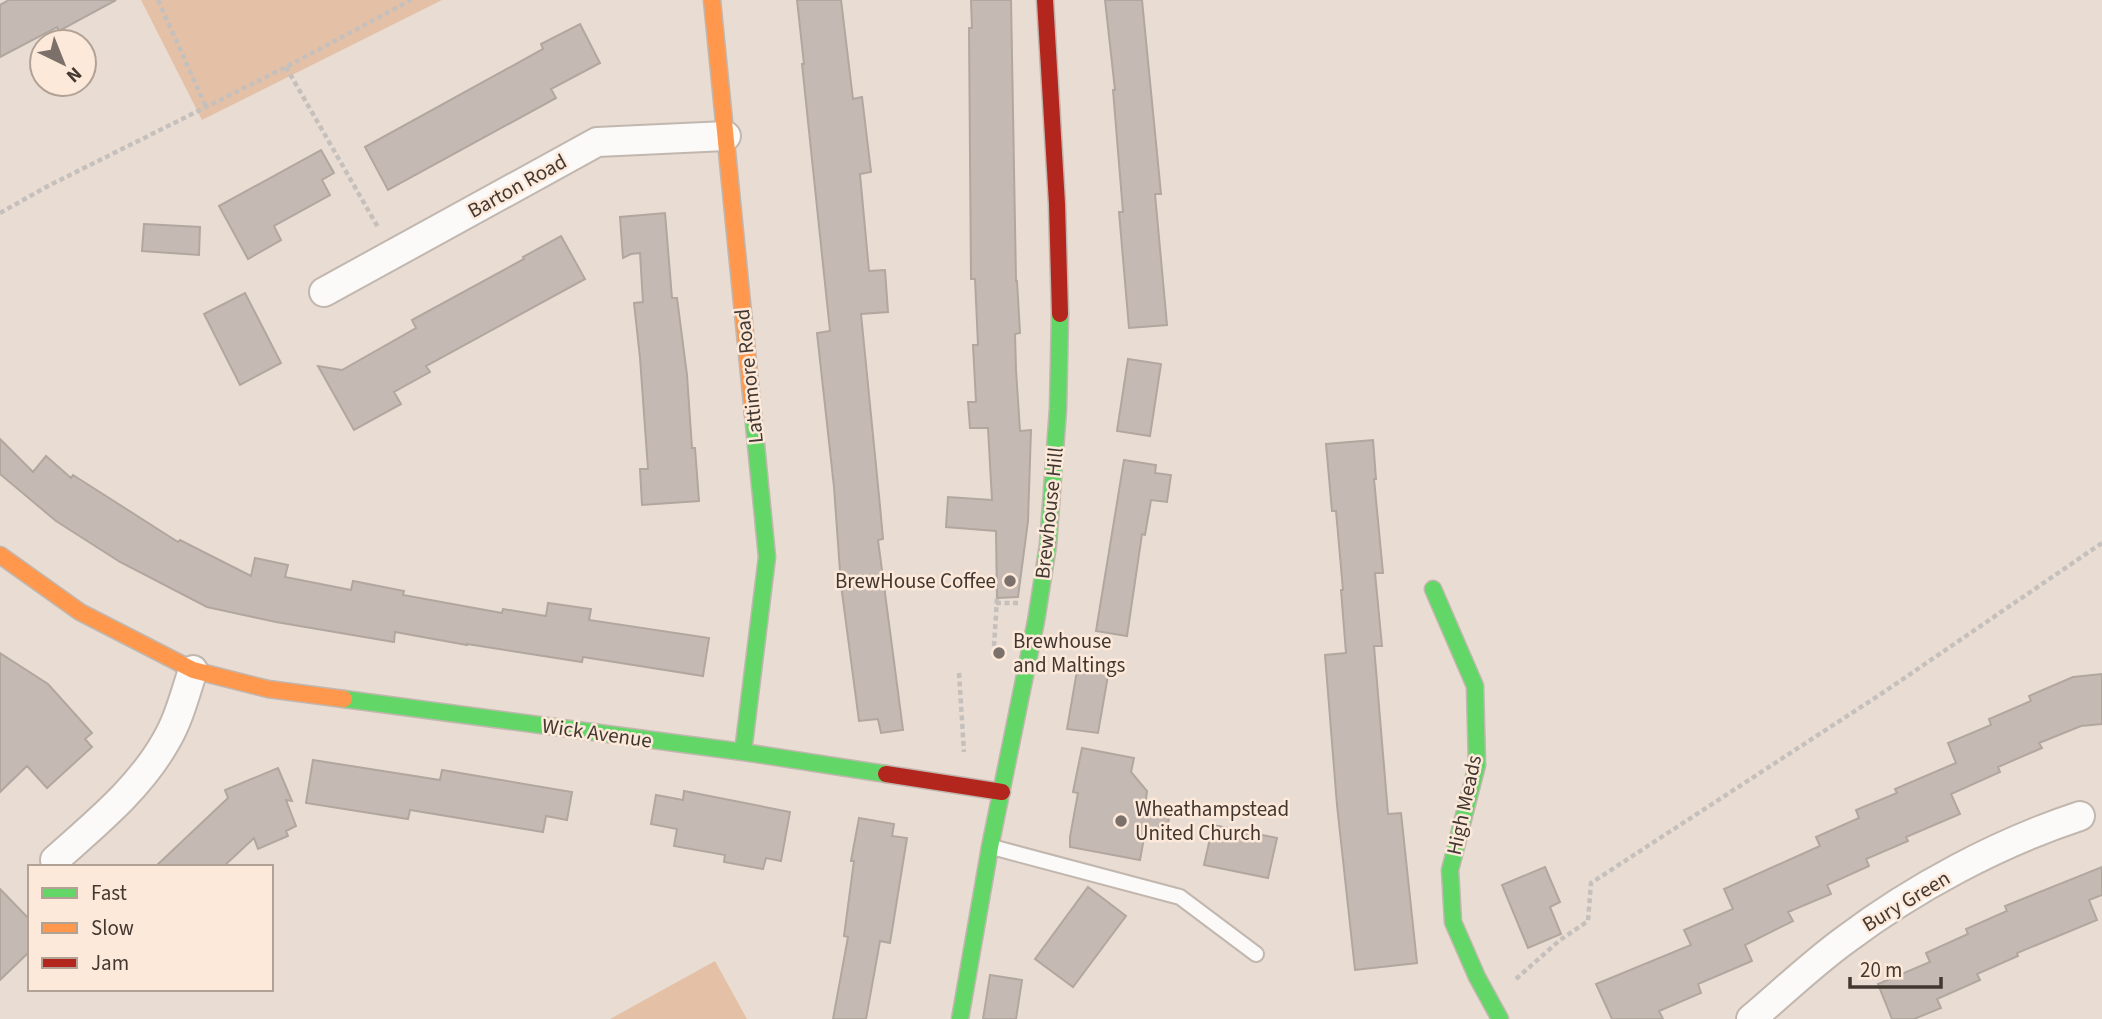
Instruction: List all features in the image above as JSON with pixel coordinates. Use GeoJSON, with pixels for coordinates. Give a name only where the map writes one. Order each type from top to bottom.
{"type":"FeatureCollection","features":[{"type":"Feature","properties":{"kind":"street","name":"Lattimore Road"},"geometry":{"type":"LineString","coordinates":[[712,0],[767,557],[743,752]]}},
{"type":"Feature","properties":{"kind":"street","name":"Brewhouse Hill"},"geometry":{"type":"LineString","coordinates":[[960,1019],[990,846],[1040,603],[1058,430],[1059,266],[1045,0]]}},
{"type":"Feature","properties":{"kind":"street","name":"Barton Road"},"geometry":{"type":"LineString","coordinates":[[324,292],[597,142],[726,136]]}},
{"type":"Feature","properties":{"kind":"street","name":"Wick Avenue"},"geometry":{"type":"LineString","coordinates":[[0,555],[80,612],[193,670],[268,689],[743,752],[1002,792]]}},
{"type":"Feature","properties":{"kind":"street","name":"High Meads"},"geometry":{"type":"LineString","coordinates":[[1433,589],[1475,687],[1477,765],[1450,870],[1453,922],[1477,977],[1500,1019]]}},
{"type":"Feature","properties":{"kind":"street"},"geometry":{"type":"LineString","coordinates":[[55,860],[124,796],[149,766],[179,715],[193,670]]}},
{"type":"Feature","properties":{"kind":"street","name":"Bury Green"},"geometry":{"type":"LineString","coordinates":[[1751,1019],[1843,941],[1884,912],[1938,879],[2048,827],[2080,816]]}},
{"type":"Feature","properties":{"kind":"lane"},"geometry":{"type":"LineString","coordinates":[[990,846],[1180,897],[1256,954]]}},
{"type":"Feature","properties":{"kind":"path"},"geometry":{"type":"LineString","coordinates":[[158,0],[206,107]]}},
{"type":"Feature","properties":{"kind":"path"},"geometry":{"type":"LineString","coordinates":[[0,213],[411,0]]}},
{"type":"Feature","properties":{"kind":"path"},"geometry":{"type":"LineString","coordinates":[[286,66],[393,254]]}},
{"type":"Feature","properties":{"kind":"path"},"geometry":{"type":"LineString","coordinates":[[1512,982],[1560,940],[1588,920],[1591,883],[1884,692],[2102,543]]}},
{"type":"Feature","properties":{"kind":"path"},"geometry":{"type":"LineString","coordinates":[[994,644],[996,601],[1018,603]]}},
{"type":"Feature","properties":{"kind":"path"},"geometry":{"type":"LineString","coordinates":[[959,673],[967,786]]}},
{"type":"Feature","properties":{"kind":"shaded area"},"geometry":{"type":"Polygon","coordinates":[[[141,0],[442,0],[202,120],[141,0]]]}},
{"type":"Feature","properties":{"kind":"shaded area"},"geometry":{"type":"Polygon","coordinates":[[[715,961],[747,1019],[610,1019],[715,961]]]}},
{"type":"Feature","properties":{"kind":"building"},"geometry":{"type":"Polygon","coordinates":[[[9,0],[116,0],[65,28],[28,28],[28,42],[0,57],[0,5],[9,0]]]}},
{"type":"Feature","properties":{"kind":"building"},"geometry":{"type":"Polygon","coordinates":[[[797,0],[841,0],[853,99],[862,97],[871,172],[860,174],[869,271],[885,270],[888,312],[861,314],[883,539],[878,540],[903,730],[881,733],[878,719],[859,721],[841,585],[834,487],[817,333],[830,331],[797,0]]]}},
{"type":"Feature","properties":{"kind":"building"},"geometry":{"type":"Polygon","coordinates":[[[971,0],[1011,0],[1016,281],[1020,333],[1015,334],[1016,370],[1020,431],[1031,430],[1028,521],[1018,597],[997,598],[996,531],[946,527],[948,497],[992,500],[988,428],[970,428],[968,402],[976,402],[973,345],[978,345],[975,279],[971,279],[971,0]]]}},
{"type":"Feature","properties":{"kind":"building"},"geometry":{"type":"Polygon","coordinates":[[[1105,0],[1142,0],[1161,194],[1155,194],[1167,325],[1129,328],[1119,212],[1123,212],[1115,90],[1105,0]]]}},
{"type":"Feature","properties":{"kind":"building"},"geometry":{"type":"Polygon","coordinates":[[[580,24],[600,63],[551,89],[556,98],[388,190],[365,147],[543,49],[541,44],[580,24]]]}},
{"type":"Feature","properties":{"kind":"building"},"geometry":{"type":"Polygon","coordinates":[[[321,150],[334,173],[322,180],[330,195],[274,226],[281,240],[248,259],[219,206],[321,150]]]}},
{"type":"Feature","properties":{"kind":"building"},"geometry":{"type":"Polygon","coordinates":[[[665,213],[672,298],[677,298],[699,501],[642,505],[640,469],[648,469],[634,303],[643,302],[640,253],[623,258],[620,217],[665,213]]]}},
{"type":"Feature","properties":{"kind":"building"},"geometry":{"type":"Polygon","coordinates":[[[144,224],[200,227],[199,255],[142,251],[144,224]]]}},
{"type":"Feature","properties":{"kind":"building"},"geometry":{"type":"Polygon","coordinates":[[[561,236],[585,279],[426,366],[430,372],[394,392],[401,404],[354,430],[318,366],[342,370],[416,328],[412,320],[561,236]]]}},
{"type":"Feature","properties":{"kind":"building"},"geometry":{"type":"Polygon","coordinates":[[[245,293],[281,363],[240,385],[204,314],[245,293]]]}},
{"type":"Feature","properties":{"kind":"building"},"geometry":{"type":"Polygon","coordinates":[[[1128,359],[1161,364],[1150,436],[1117,431],[1128,359]]]}},
{"type":"Feature","properties":{"kind":"building"},"geometry":{"type":"Polygon","coordinates":[[[0,439],[33,472],[46,456],[71,478],[73,475],[178,542],[180,540],[251,576],[255,558],[288,565],[285,577],[351,590],[353,581],[404,591],[403,595],[502,613],[503,609],[546,616],[548,603],[591,609],[589,620],[709,638],[703,676],[583,657],[582,662],[395,632],[394,642],[207,607],[120,562],[56,521],[0,474],[0,439]]]}},
{"type":"Feature","properties":{"kind":"building"},"geometry":{"type":"Polygon","coordinates":[[[1373,440],[1383,573],[1375,573],[1382,646],[1374,646],[1388,814],[1401,813],[1417,963],[1355,970],[1337,805],[1325,655],[1346,653],[1336,511],[1332,511],[1326,444],[1373,440]]]}},
{"type":"Feature","properties":{"kind":"building"},"geometry":{"type":"Polygon","coordinates":[[[1124,460],[1156,465],[1155,473],[1171,475],[1167,502],[1151,500],[1145,535],[1142,534],[1127,636],[1096,631],[1124,460]]]}},
{"type":"Feature","properties":{"kind":"building"},"geometry":{"type":"Polygon","coordinates":[[[0,653],[48,684],[92,733],[85,739],[92,747],[47,788],[27,766],[0,792],[0,653]]]}},
{"type":"Feature","properties":{"kind":"building"},"geometry":{"type":"Polygon","coordinates":[[[1079,659],[1110,664],[1098,733],[1067,729],[1079,659]]]}},
{"type":"Feature","properties":{"kind":"building"},"geometry":{"type":"Polygon","coordinates":[[[2102,674],[2102,724],[2081,726],[2039,743],[2042,748],[1998,767],[2000,772],[1951,794],[1960,814],[1906,837],[1908,841],[1866,859],[1869,866],[1827,885],[1831,894],[1788,912],[1793,921],[1745,945],[1752,961],[1698,984],[1701,993],[1659,1011],[1663,1019],[1612,1019],[1596,984],[1691,945],[1684,930],[1733,909],[1724,889],[1820,846],[1816,837],[1859,818],[1856,810],[1897,793],[1895,789],[1956,763],[1948,743],[1991,725],[1989,719],[2031,701],[2029,696],[2073,677],[2102,674]]]}},
{"type":"Feature","properties":{"kind":"building","name":"Wheathampstead United Church"},"geometry":{"type":"Polygon","coordinates":[[[1082,748],[1134,758],[1131,772],[1147,791],[1145,806],[1170,811],[1166,836],[1145,832],[1140,860],[1070,847],[1078,793],[1073,792],[1082,748]]]}},
{"type":"Feature","properties":{"kind":"building"},"geometry":{"type":"Polygon","coordinates":[[[313,760],[440,780],[442,770],[572,792],[567,820],[546,816],[543,832],[410,810],[408,819],[306,803],[313,760]]]}},
{"type":"Feature","properties":{"kind":"building"},"geometry":{"type":"Polygon","coordinates":[[[278,768],[292,801],[286,800],[296,826],[286,831],[288,836],[258,849],[254,838],[225,865],[157,865],[228,798],[225,790],[278,768]]]}},
{"type":"Feature","properties":{"kind":"building"},"geometry":{"type":"Polygon","coordinates":[[[684,791],[790,812],[781,861],[766,858],[763,869],[724,862],[725,855],[674,846],[677,829],[651,824],[656,795],[683,800],[684,791]]]}},
{"type":"Feature","properties":{"kind":"building"},"geometry":{"type":"Polygon","coordinates":[[[859,818],[894,824],[892,836],[907,838],[890,943],[880,941],[866,1019],[833,1019],[848,937],[844,936],[854,861],[851,861],[859,818]]]}},
{"type":"Feature","properties":{"kind":"building"},"geometry":{"type":"Polygon","coordinates":[[[1213,825],[1277,838],[1268,878],[1204,865],[1213,825]]]}},
{"type":"Feature","properties":{"kind":"building"},"geometry":{"type":"Polygon","coordinates":[[[1545,867],[1560,902],[1550,907],[1561,934],[1528,948],[1502,885],[1545,867]]]}},
{"type":"Feature","properties":{"kind":"building"},"geometry":{"type":"Polygon","coordinates":[[[2102,867],[2102,895],[2089,900],[2097,920],[2017,953],[2018,956],[1977,974],[1980,980],[1937,999],[1941,1008],[1914,1019],[1892,1019],[1878,984],[1930,962],[1926,953],[1968,934],[1966,929],[2007,911],[2005,906],[2102,867]]]}},
{"type":"Feature","properties":{"kind":"building"},"geometry":{"type":"Polygon","coordinates":[[[1088,887],[1126,916],[1073,987],[1035,959],[1088,887]]]}},
{"type":"Feature","properties":{"kind":"building"},"geometry":{"type":"Polygon","coordinates":[[[0,889],[28,918],[28,953],[0,980],[0,889]]]}},
{"type":"Feature","properties":{"kind":"building"},"geometry":{"type":"Polygon","coordinates":[[[990,975],[1022,980],[1016,1019],[983,1019],[990,975]]]}},
{"type":"Feature","properties":{"kind":"traffic: fast"},"geometry":{"type":"LineString","coordinates":[[960,1019],[1048,545],[1058,409],[1060,314]]}},
{"type":"Feature","properties":{"kind":"traffic: fast"},"geometry":{"type":"LineString","coordinates":[[743,752],[767,557],[753,414]]}},
{"type":"Feature","properties":{"kind":"traffic: fast"},"geometry":{"type":"LineString","coordinates":[[1433,589],[1475,686],[1477,765],[1450,870],[1453,922],[1477,977],[1500,1019]]}},
{"type":"Feature","properties":{"kind":"traffic: fast"},"geometry":{"type":"LineString","coordinates":[[344,699],[743,752],[886,774]]}},
{"type":"Feature","properties":{"kind":"traffic: slow"},"geometry":{"type":"LineString","coordinates":[[712,0],[753,414]]}},
{"type":"Feature","properties":{"kind":"traffic: slow"},"geometry":{"type":"LineString","coordinates":[[0,555],[80,612],[193,670],[268,689],[344,699]]}},
{"type":"Feature","properties":{"kind":"traffic: jam"},"geometry":{"type":"LineString","coordinates":[[1045,0],[1057,204],[1060,314]]}},
{"type":"Feature","properties":{"kind":"traffic: jam"},"geometry":{"type":"LineString","coordinates":[[886,774],[1002,792]]}},
{"type":"Feature","properties":{"kind":"place","name":"BrewHouse Coffee"},"geometry":{"type":"Point","coordinates":[1010,581]}},
{"type":"Feature","properties":{"kind":"place","name":"Brewhouse and Maltings"},"geometry":{"type":"Point","coordinates":[999,653]}},
{"type":"Feature","properties":{"kind":"place","name":"Wheathampstead United Church"},"geometry":{"type":"Point","coordinates":[1121,821]}}]}
